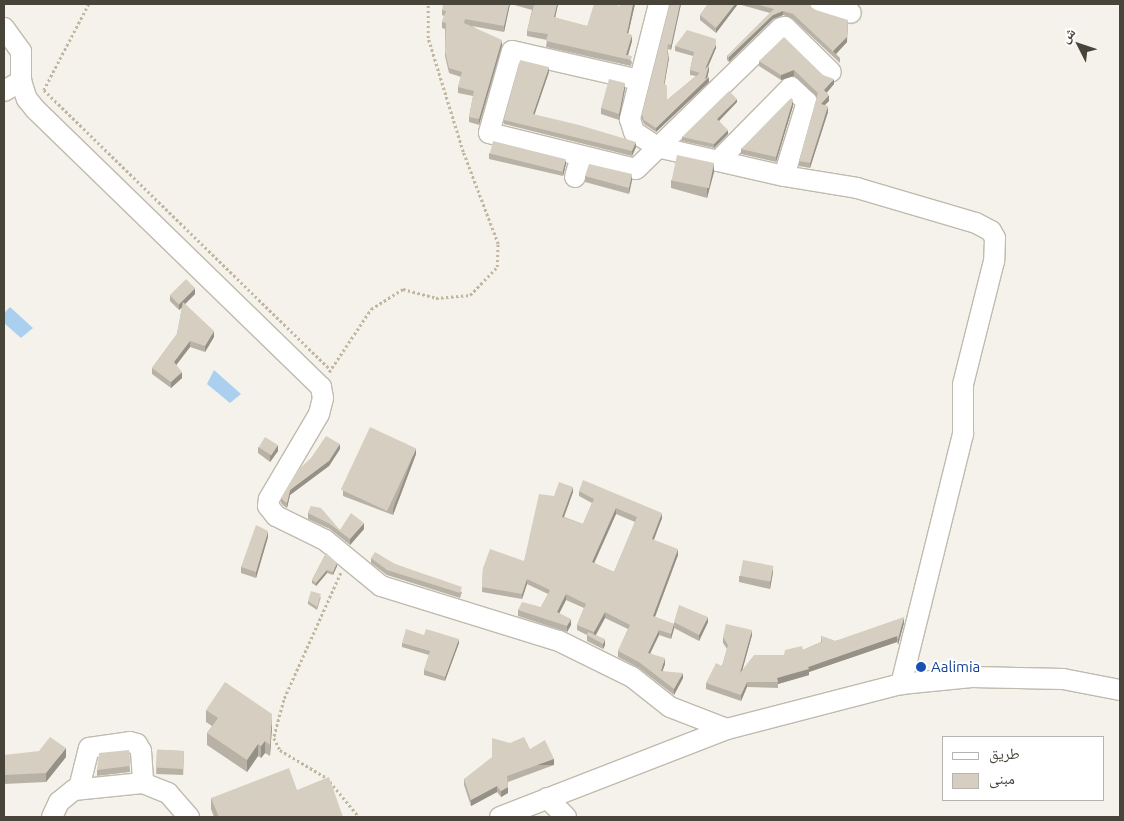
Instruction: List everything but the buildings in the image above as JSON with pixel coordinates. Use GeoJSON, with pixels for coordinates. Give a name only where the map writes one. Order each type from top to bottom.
{"type":"FeatureCollection","features":[{"type":"Feature","properties":{"kind":"street"},"geometry":{"type":"LineString","coordinates":[[659,4],[630,123],[634,132],[658,147],[784,176],[866,191],[976,223],[991,231],[995,238],[994,261],[963,384],[963,434],[901,684]]}},
{"type":"Feature","properties":{"kind":"street"},"geometry":{"type":"LineString","coordinates":[[820,4],[851,13]]}},
{"type":"Feature","properties":{"kind":"street"},"geometry":{"type":"LineString","coordinates":[[639,80],[521,52],[510,54],[489,133],[581,156],[602,156],[636,169],[784,27],[832,72]]}},
{"type":"Feature","properties":{"kind":"street"},"geometry":{"type":"LineString","coordinates":[[4,28],[21,51],[12,86],[321,387],[323,398],[319,414],[274,491],[268,506],[276,516],[324,540],[381,586],[559,641],[632,678],[670,707],[727,730]]}},
{"type":"Feature","properties":{"kind":"street"},"geometry":{"type":"LineString","coordinates":[[718,160],[791,87],[807,102],[784,176]]}},
{"type":"Feature","properties":{"kind":"street"},"geometry":{"type":"LineString","coordinates":[[575,177],[581,156]]}},
{"type":"Feature","properties":{"kind":"street"},"geometry":{"type":"LineString","coordinates":[[500,817],[727,730],[901,684],[972,677],[1063,679],[1120,690]]}},
{"type":"Feature","properties":{"kind":"street"},"geometry":{"type":"LineString","coordinates":[[79,788],[89,748],[130,742],[137,744],[141,751],[143,783]]}},
{"type":"Feature","properties":{"kind":"street"},"geometry":{"type":"LineString","coordinates":[[52,817],[64,797],[79,788],[143,783],[168,793],[190,817]]}},
{"type":"Feature","properties":{"kind":"street"},"geometry":{"type":"LineString","coordinates":[[547,798],[566,817]]}},
{"type":"Feature","properties":{"kind":"path"},"geometry":{"type":"LineString","coordinates":[[89,4],[44,90],[330,369]]}},
{"type":"Feature","properties":{"kind":"path"},"geometry":{"type":"LineString","coordinates":[[321,387],[330,369],[371,309],[403,289],[436,298],[470,295],[497,267],[498,244],[462,152],[428,38],[428,4]]}},
{"type":"Feature","properties":{"kind":"path"},"geometry":{"type":"LineString","coordinates":[[347,560],[284,700],[274,738],[280,750],[327,778],[359,817]]}},
{"type":"Feature","properties":{"kind":"water"},"geometry":{"type":"Polygon","coordinates":[[[10,307],[33,328],[21,338],[4,323],[4,313],[10,307]]]}},
{"type":"Feature","properties":{"kind":"water"},"geometry":{"type":"Polygon","coordinates":[[[214,370],[241,394],[230,403],[207,384],[214,370]]]}},
{"type":"Feature","properties":{"kind":"place","name":"Aalimia"},"geometry":{"type":"Point","coordinates":[921,667]}}]}
